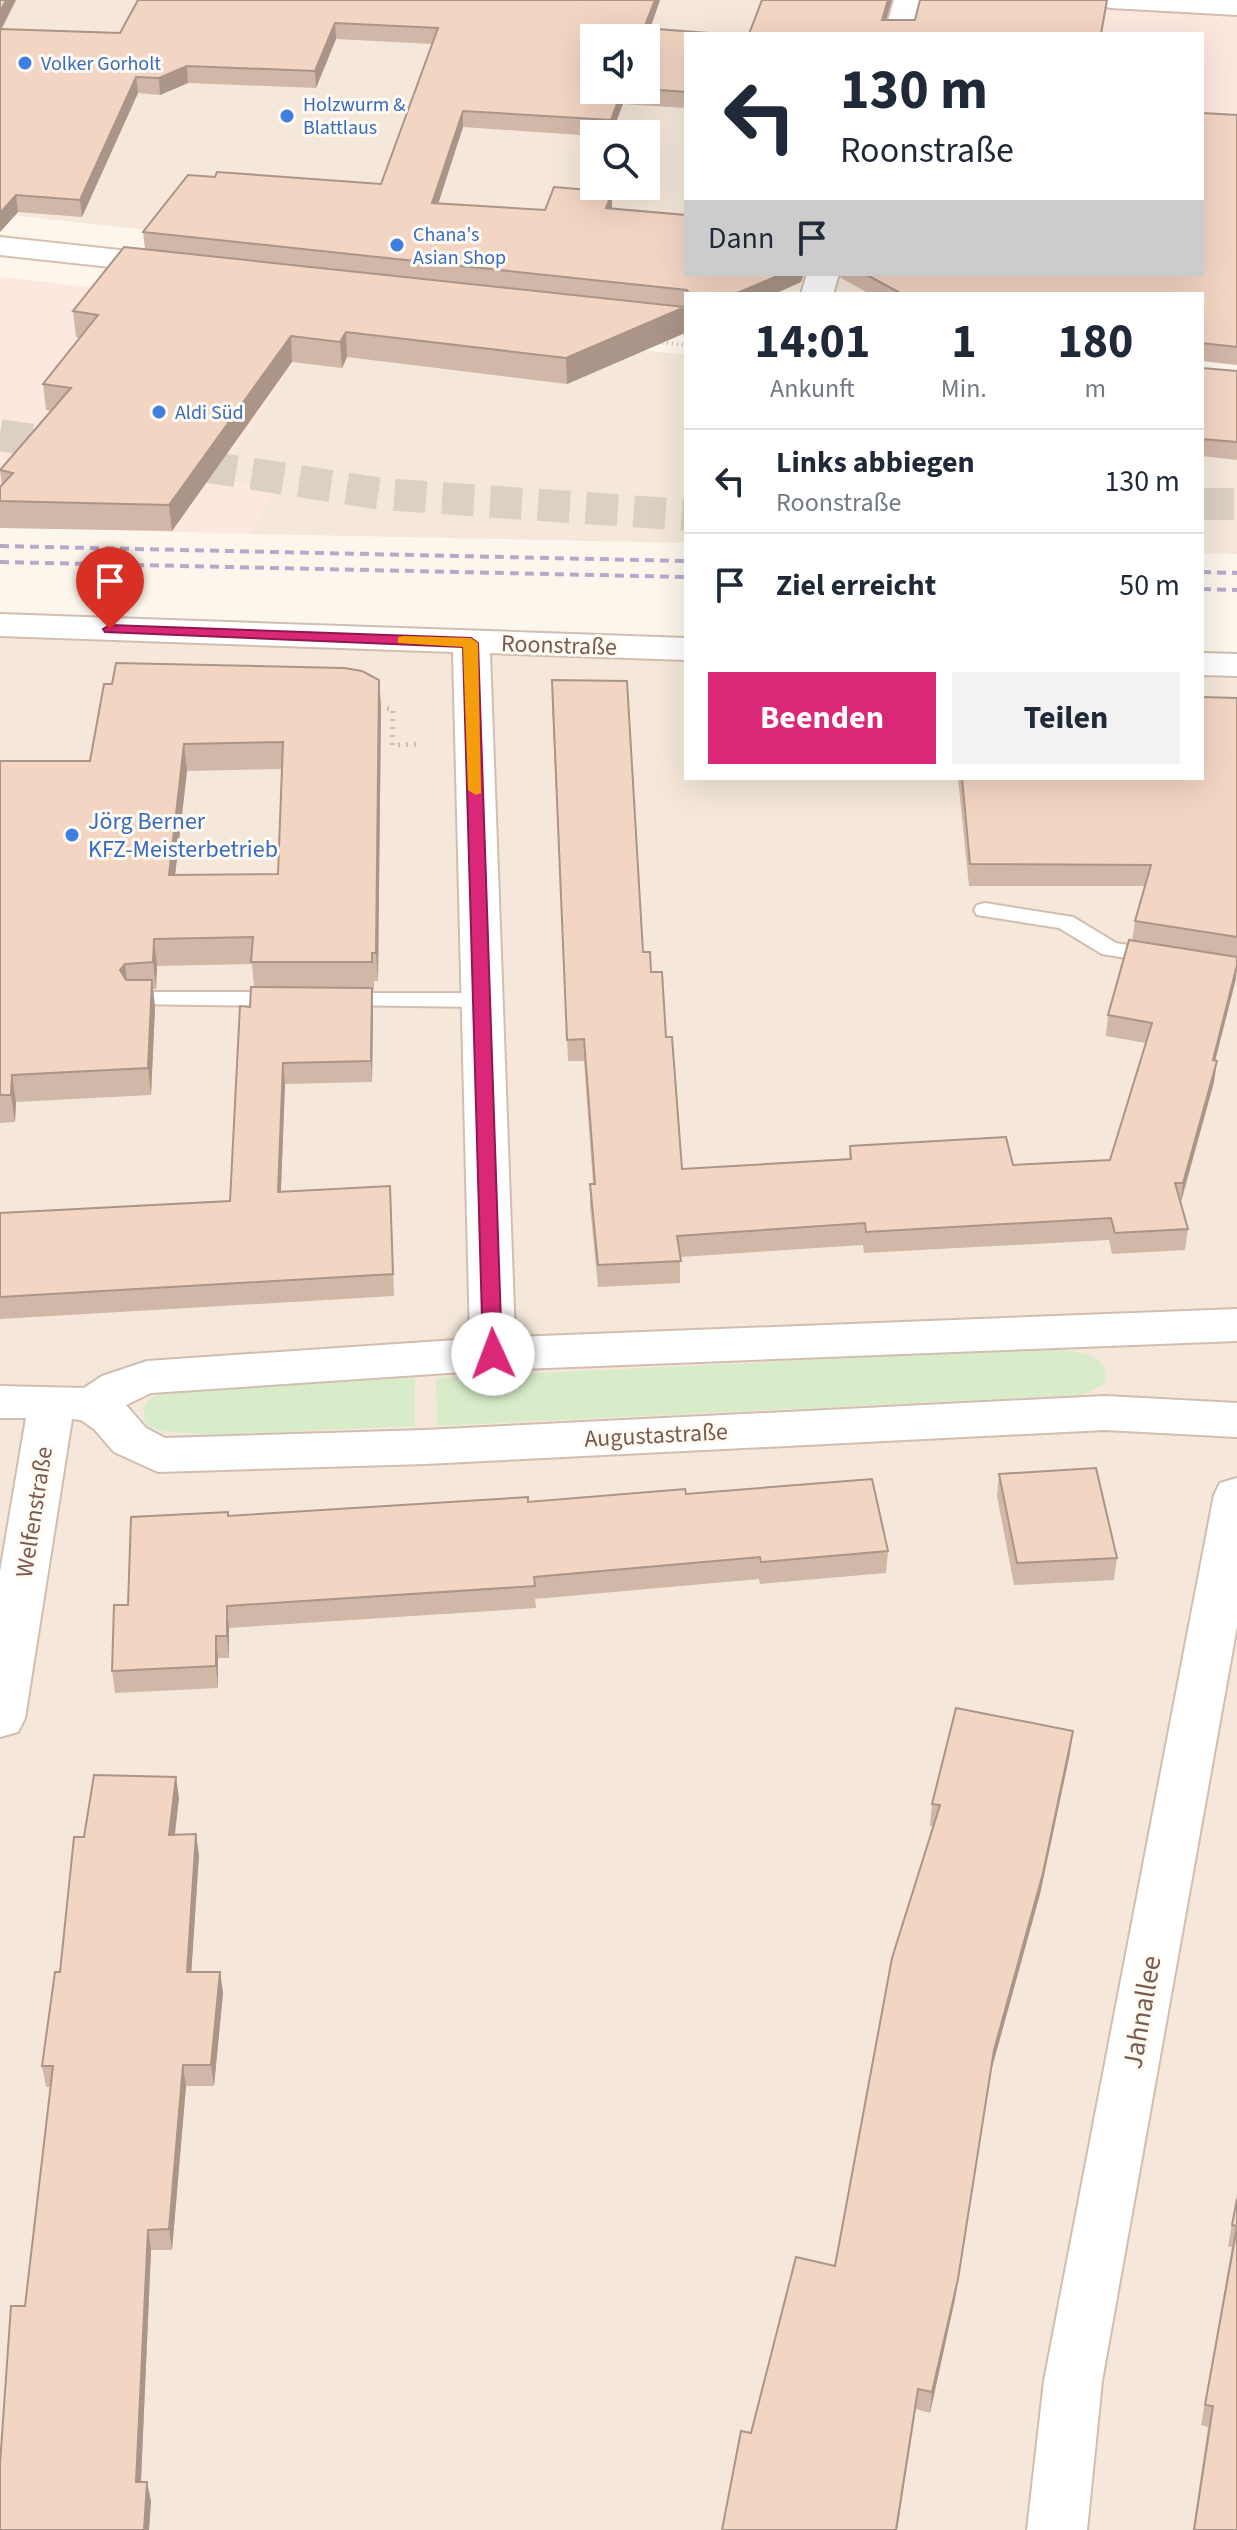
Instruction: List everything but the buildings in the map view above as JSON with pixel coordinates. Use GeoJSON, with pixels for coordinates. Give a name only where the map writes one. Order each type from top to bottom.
{"type":"FeatureCollection","features":[{"type":"Feature","properties":{"kind":"street"},"geometry":{"type":"LineString","coordinates":[[899,32],[908,0]]}},
{"type":"Feature","properties":{"kind":"street"},"geometry":{"type":"LineString","coordinates":[[1111,0],[1237,6]]}},
{"type":"Feature","properties":{"kind":"street"},"geometry":{"type":"LineString","coordinates":[[0,246],[202,268]]}},
{"type":"Feature","properties":{"kind":"street","name":"Roonstraße"},"geometry":{"type":"LineString","coordinates":[[0,625],[684,649]]}},
{"type":"Feature","properties":{"kind":"street"},"geometry":{"type":"LineString","coordinates":[[471,643],[493,1354]]}},
{"type":"Feature","properties":{"kind":"street"},"geometry":{"type":"LineString","coordinates":[[1204,664],[1237,665]]}},
{"type":"Feature","properties":{"kind":"street"},"geometry":{"type":"LineString","coordinates":[[0,1402],[72,1403],[147,1377],[493,1354],[1237,1325]]}},
{"type":"Feature","properties":{"kind":"street","name":"Augustastraße"},"geometry":{"type":"LineString","coordinates":[[72,1403],[110,1417],[130,1440],[158,1455],[425,1447],[1105,1413],[1237,1420]]}},
{"type":"Feature","properties":{"kind":"street","name":"Welfenstraße"},"geometry":{"type":"LineString","coordinates":[[0,1718],[72,1403]]}},
{"type":"Feature","properties":{"kind":"street","name":"Jahnallee"},"geometry":{"type":"LineString","coordinates":[[1057,2530],[1073,2381],[1237,1495]]}},
{"type":"Feature","properties":{"kind":"lane"},"geometry":{"type":"LineString","coordinates":[[985,910],[1065,922],[1110,949],[1181,960]]}},
{"type":"Feature","properties":{"kind":"lane"},"geometry":{"type":"LineString","coordinates":[[137,999],[294,999]]}},
{"type":"Feature","properties":{"kind":"lane"},"geometry":{"type":"LineString","coordinates":[[326,1000],[483,1000]]}},
{"type":"Feature","properties":{"kind":"path"},"geometry":{"type":"LineString","coordinates":[[655,342],[684,345]]}},
{"type":"Feature","properties":{"kind":"path"},"geometry":{"type":"LineString","coordinates":[[379,708],[393,709],[392,739]]}},
{"type":"Feature","properties":{"kind":"shaded area"},"geometry":{"type":"Polygon","coordinates":[[[0,0],[1237,0],[1237,16],[1090,8],[1036,32],[684,32],[684,276],[984,276],[980,292],[728,292],[0,214],[0,0]]]}},
{"type":"Feature","properties":{"kind":"shaded area"},"geometry":{"type":"Polygon","coordinates":[[[1090,8],[1237,16],[1237,231],[1204,228],[1204,32],[1036,32],[1090,8]]]}},
{"type":"Feature","properties":{"kind":"shaded area","name":"Aldi Süd"},"geometry":{"type":"Polygon","coordinates":[[[0,277],[326,314],[218,478],[274,488],[250,534],[0,527],[0,277]]]}},
{"type":"Feature","properties":{"kind":"shaded area"},"geometry":{"type":"Polygon","coordinates":[[[326,314],[684,355],[684,543],[250,534],[273,488],[217,479],[326,314]]]}},
{"type":"Feature","properties":{"kind":"shaded area"},"geometry":{"type":"Polygon","coordinates":[[[1204,414],[1237,418],[1237,554],[1204,553],[1204,414]]]}},
{"type":"Feature","properties":{"kind":"shaded area"},"geometry":{"type":"Polygon","coordinates":[[[0,633],[684,641],[684,780],[1204,780],[1204,654],[1237,655],[1237,2530],[0,2530],[0,633]]]}},
{"type":"Feature","properties":{"kind":"green space"},"geometry":{"type":"Polygon","coordinates":[[[1036,1349],[1070,1351],[1093,1357],[1106,1372],[1105,1384],[1082,1395],[437,1426],[436,1378],[1036,1349]]]}},
{"type":"Feature","properties":{"kind":"green space"},"geometry":{"type":"Polygon","coordinates":[[[415,1378],[415,1426],[213,1435],[160,1431],[147,1425],[144,1412],[148,1402],[169,1390],[415,1378]]]}},
{"type":"Feature","properties":{"kind":"tunnel"},"geometry":{"type":"LineString","coordinates":[[0,435],[85,448]]}},
{"type":"Feature","properties":{"kind":"tunnel"},"geometry":{"type":"LineString","coordinates":[[157,459],[382,494],[684,515]]}},
{"type":"Feature","properties":{"kind":"tunnel"},"geometry":{"type":"LineString","coordinates":[[1204,504],[1237,504]]}},
{"type":"Feature","properties":{"kind":"railway"},"geometry":{"type":"LineString","coordinates":[[0,546],[684,561]]}},
{"type":"Feature","properties":{"kind":"railway"},"geometry":{"type":"LineString","coordinates":[[0,562],[684,577]]}},
{"type":"Feature","properties":{"kind":"railway"},"geometry":{"type":"LineString","coordinates":[[1204,572],[1237,573]]}},
{"type":"Feature","properties":{"kind":"railway"},"geometry":{"type":"LineString","coordinates":[[1204,589],[1237,590]]}},
{"type":"Feature","properties":{"kind":"slow traffic"},"geometry":{"type":"LineString","coordinates":[[404,640],[471,643],[476,790]]}},
{"type":"Feature","properties":{"kind":"place","name":"Volker Gorholt"},"geometry":{"type":"Point","coordinates":[25,63]}},
{"type":"Feature","properties":{"kind":"place","name":"Holzwurm & Blattlaus"},"geometry":{"type":"Point","coordinates":[287,116]}},
{"type":"Feature","properties":{"kind":"place","name":"Chana's Asian Shop"},"geometry":{"type":"Point","coordinates":[397,245]}},
{"type":"Feature","properties":{"kind":"place","name":"Aldi Süd"},"geometry":{"type":"Point","coordinates":[159,412]}},
{"type":"Feature","properties":{"kind":"place","name":"Jörg Berner KFZ-Meisterbetrieb"},"geometry":{"type":"Point","coordinates":[72,835]}},
{"type":"Feature","properties":{"kind":"route"},"geometry":{"type":"LineString","coordinates":[[110,629],[471,643],[493,1354]]}}]}
